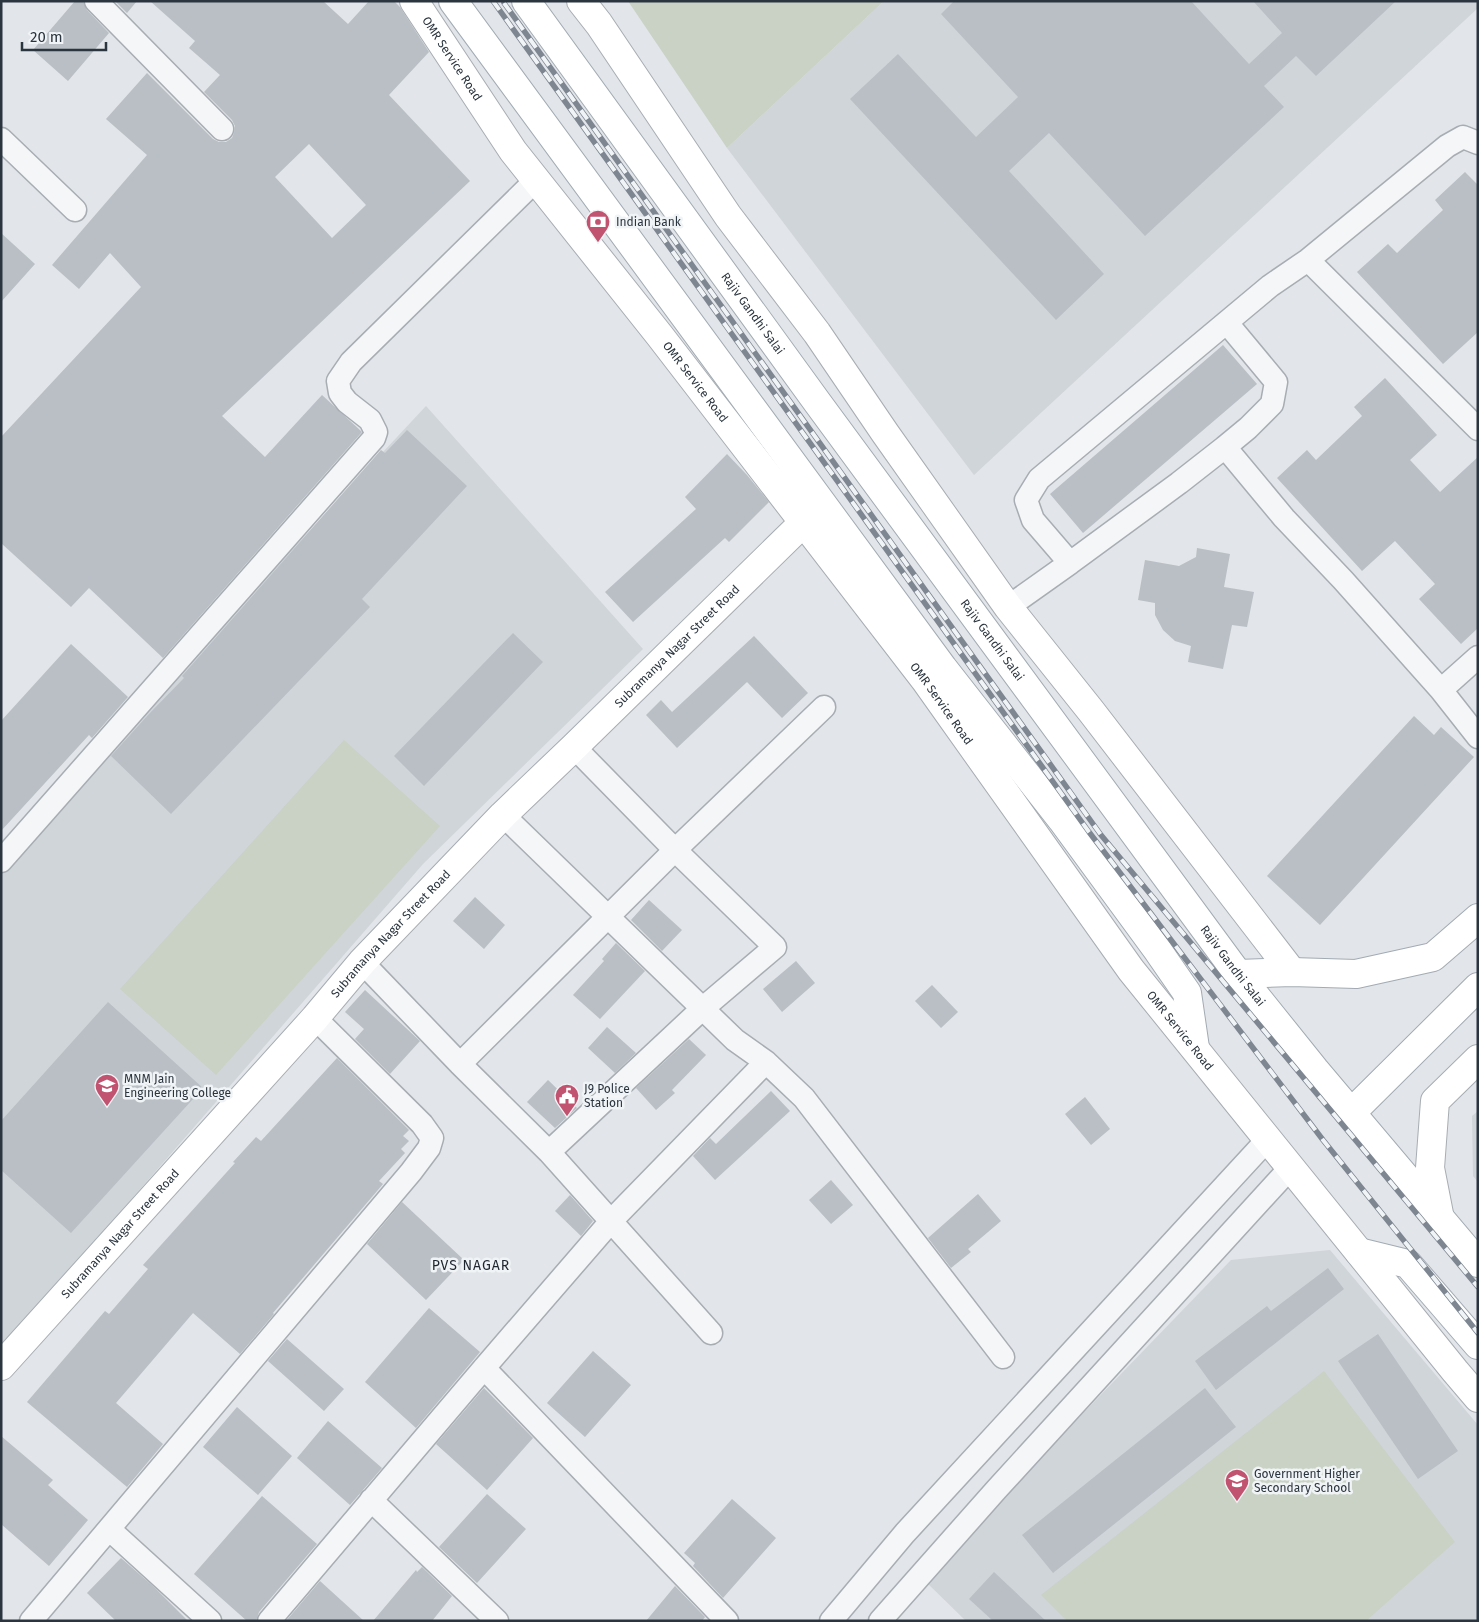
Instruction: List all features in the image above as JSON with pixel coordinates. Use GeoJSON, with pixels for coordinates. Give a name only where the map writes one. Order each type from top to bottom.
{"type":"FeatureCollection","features":[{"type":"Feature","properties":{"kind":"street"},"geometry":{"type":"LineString","coordinates":[[96,1],[222,129]]}},
{"type":"Feature","properties":{"kind":"street","name":"OMR Service Road"},"geometry":{"type":"LineString","coordinates":[[414,1],[513,151],[660,336],[924,680],[1131,970],[1478,1398]]}},
{"type":"Feature","properties":{"kind":"street"},"geometry":{"type":"LineString","coordinates":[[452,1],[944,668],[1062,820],[1187,993],[1195,1048]]}},
{"type":"Feature","properties":{"kind":"street","name":"Rajiv Gandhi Salai"},"geometry":{"type":"LineString","coordinates":[[526,1],[817,402],[1238,974],[1315,1070],[1440,1219],[1476,1258]]}},
{"type":"Feature","properties":{"kind":"street"},"geometry":{"type":"LineString","coordinates":[[581,1],[599,24],[728,216],[817,333],[1008,607],[1091,711],[1292,972]]}},
{"type":"Feature","properties":{"kind":"street"},"geometry":{"type":"LineString","coordinates":[[1070,563],[1033,520],[1026,500],[1039,479],[1270,286],[1308,260],[1447,146],[1463,137],[1478,144]]}},
{"type":"Feature","properties":{"kind":"street"},"geometry":{"type":"LineString","coordinates":[[1,139],[75,210]]}},
{"type":"Feature","properties":{"kind":"street"},"geometry":{"type":"LineString","coordinates":[[1,861],[374,438],[376,432],[370,420],[340,393],[338,381],[351,362],[536,180]]}},
{"type":"Feature","properties":{"kind":"street"},"geometry":{"type":"LineString","coordinates":[[1308,260],[1478,429]]}},
{"type":"Feature","properties":{"kind":"street"},"geometry":{"type":"LineString","coordinates":[[1008,607],[1179,483],[1248,428],[1272,404],[1276,382],[1227,323]]}},
{"type":"Feature","properties":{"kind":"street"},"geometry":{"type":"LineString","coordinates":[[1225,447],[1284,518],[1344,580],[1440,690],[1478,737]]}},
{"type":"Feature","properties":{"kind":"street","name":"Subramanya Nagar Street Road"},"geometry":{"type":"LineString","coordinates":[[1,1366],[315,1018],[362,962],[503,815],[803,523],[827,509]]}},
{"type":"Feature","properties":{"kind":"street"},"geometry":{"type":"LineString","coordinates":[[1440,690],[1478,657]]}},
{"type":"Feature","properties":{"kind":"street"},"geometry":{"type":"LineString","coordinates":[[460,1064],[675,850],[824,707]]}},
{"type":"Feature","properties":{"kind":"street"},"geometry":{"type":"LineString","coordinates":[[549,1152],[702,1009],[775,947],[675,850],[574,747]]}},
{"type":"Feature","properties":{"kind":"street"},"geometry":{"type":"LineString","coordinates":[[503,815],[702,1009],[735,1040],[766,1062],[804,1098],[1003,1357]]}},
{"type":"Feature","properties":{"kind":"street"},"geometry":{"type":"LineString","coordinates":[[1238,974],[1292,972],[1356,974],[1433,957],[1478,918]]}},
{"type":"Feature","properties":{"kind":"street"},"geometry":{"type":"LineString","coordinates":[[362,962],[460,1064],[549,1152],[711,1332]]}},
{"type":"Feature","properties":{"kind":"street"},"geometry":{"type":"LineString","coordinates":[[1352,1112],[1478,987]]}},
{"type":"Feature","properties":{"kind":"street"},"geometry":{"type":"LineString","coordinates":[[31,1621],[411,1172],[429,1148],[432,1138],[422,1124],[315,1018]]}},
{"type":"Feature","properties":{"kind":"street"},"geometry":{"type":"LineString","coordinates":[[1440,1219],[1430,1168],[1435,1101],[1478,1059]]}},
{"type":"Feature","properties":{"kind":"street"},"geometry":{"type":"LineString","coordinates":[[268,1621],[612,1220],[766,1062]]}},
{"type":"Feature","properties":{"kind":"street"},"geometry":{"type":"LineString","coordinates":[[831,1621],[905,1533],[1268,1138]]}},
{"type":"Feature","properties":{"kind":"street"},"geometry":{"type":"LineString","coordinates":[[880,1621],[996,1490],[1291,1167]]}},
{"type":"Feature","properties":{"kind":"street"},"geometry":{"type":"LineString","coordinates":[[1360,1252],[1408,1264],[1478,1345]]}},
{"type":"Feature","properties":{"kind":"street"},"geometry":{"type":"LineString","coordinates":[[484,1368],[727,1621]]}},
{"type":"Feature","properties":{"kind":"street"},"geometry":{"type":"LineString","coordinates":[[371,1500],[497,1621]]}},
{"type":"Feature","properties":{"kind":"street"},"geometry":{"type":"LineString","coordinates":[[108,1529],[210,1621]]}},
{"type":"Feature","properties":{"kind":"shaded area"},"geometry":{"type":"Polygon","coordinates":[[[884,1],[1478,1],[1478,8],[974,475],[727,148],[884,1]]]}},
{"type":"Feature","properties":{"kind":"shaded area","name":"MNM Jain Engineering College"},"geometry":{"type":"Polygon","coordinates":[[[426,406],[643,649],[423,864],[1,1349],[1,861],[426,406]]]}},
{"type":"Feature","properties":{"kind":"shaded area"},"geometry":{"type":"Polygon","coordinates":[[[1478,1111],[1478,1182],[1473,1176],[1472,1116],[1478,1111]]]}},
{"type":"Feature","properties":{"kind":"shaded area","name":"Government Higher Secondary School"},"geometry":{"type":"Polygon","coordinates":[[[1330,1250],[1478,1425],[1478,1621],[966,1621],[923,1579],[1231,1260],[1330,1250]]]}},
{"type":"Feature","properties":{"kind":"green space"},"geometry":{"type":"Polygon","coordinates":[[[628,1],[884,1],[727,148],[628,1]]]}},
{"type":"Feature","properties":{"kind":"green space"},"geometry":{"type":"Polygon","coordinates":[[[344,740],[440,826],[216,1075],[120,989],[344,740]]]}},
{"type":"Feature","properties":{"kind":"green space"},"geometry":{"type":"Polygon","coordinates":[[[1324,1371],[1455,1542],[1366,1621],[1067,1621],[1041,1595],[1324,1371]]]}},
{"type":"Feature","properties":{"kind":"building"},"geometry":{"type":"Polygon","coordinates":[[[75,1],[83,1],[87,10],[109,33],[68,81],[33,50],[75,1]]]}},
{"type":"Feature","properties":{"kind":"building"},"geometry":{"type":"Polygon","coordinates":[[[115,1],[137,1],[127,13],[115,1]]]}},
{"type":"Feature","properties":{"kind":"building"},"geometry":{"type":"Polygon","coordinates":[[[150,1],[323,1],[348,24],[369,1],[394,1],[400,7],[429,52],[389,95],[470,181],[222,416],[265,457],[322,395],[362,432],[163,658],[89,588],[71,607],[1,543],[1,437],[141,287],[110,253],[79,289],[52,265],[147,155],[106,119],[147,73],[213,139],[219,142],[226,142],[232,138],[235,126],[232,120],[204,92],[220,75],[189,48],[195,41],[150,1]],[[309,144],[275,177],[332,238],[366,205],[309,144]]]}},
{"type":"Feature","properties":{"kind":"building"},"geometry":{"type":"Polygon","coordinates":[[[954,1],[1191,1],[1249,64],[1282,33],[1253,1],[1396,1],[1316,76],[1296,56],[1264,86],[1284,107],[1145,236],[1049,133],[1009,171],[1104,274],[1056,320],[850,99],[898,54],[976,137],[1018,97],[941,14],[954,1]]]}},
{"type":"Feature","properties":{"kind":"building"},"geometry":{"type":"Polygon","coordinates":[[[1465,172],[1478,185],[1478,332],[1443,364],[1357,272],[1388,244],[1397,253],[1443,210],[1435,200],[1465,172]]]}},
{"type":"Feature","properties":{"kind":"building"},"geometry":{"type":"Polygon","coordinates":[[[1,233],[35,264],[1,302],[1,233]]]}},
{"type":"Feature","properties":{"kind":"building"},"geometry":{"type":"Polygon","coordinates":[[[1223,345],[1257,384],[1083,533],[1050,494],[1223,345]]]}},
{"type":"Feature","properties":{"kind":"building"},"geometry":{"type":"Polygon","coordinates":[[[1385,378],[1437,435],[1410,460],[1440,492],[1478,457],[1478,628],[1461,644],[1419,599],[1435,584],[1395,541],[1362,571],[1277,478],[1307,450],[1316,460],[1362,416],[1354,407],[1385,378]]]}},
{"type":"Feature","properties":{"kind":"building"},"geometry":{"type":"Polygon","coordinates":[[[407,430],[467,486],[362,599],[370,607],[171,814],[111,756],[184,678],[182,676],[381,450],[385,453],[407,430]]]}},
{"type":"Feature","properties":{"kind":"building"},"geometry":{"type":"Polygon","coordinates":[[[727,454],[769,502],[729,542],[725,538],[633,622],[605,592],[696,509],[685,497],[727,454]]]}},
{"type":"Feature","properties":{"kind":"building"},"geometry":{"type":"Polygon","coordinates":[[[1197,548],[1230,554],[1224,587],[1254,592],[1247,627],[1232,625],[1223,669],[1188,662],[1191,646],[1175,641],[1163,630],[1155,615],[1155,603],[1138,600],[1145,560],[1179,566],[1196,557],[1197,548]]]}},
{"type":"Feature","properties":{"kind":"building"},"geometry":{"type":"Polygon","coordinates":[[[513,633],[543,662],[424,786],[394,756],[513,633]]]}},
{"type":"Feature","properties":{"kind":"building"},"geometry":{"type":"Polygon","coordinates":[[[754,636],[808,693],[782,718],[747,682],[677,748],[646,715],[661,700],[672,712],[754,636]]]}},
{"type":"Feature","properties":{"kind":"building"},"geometry":{"type":"Polygon","coordinates":[[[71,644],[128,697],[92,738],[89,735],[1,831],[1,721],[71,644]]]}},
{"type":"Feature","properties":{"kind":"building"},"geometry":{"type":"Polygon","coordinates":[[[1414,716],[1434,735],[1441,727],[1474,757],[1320,925],[1267,876],[1414,716]]]}},
{"type":"Feature","properties":{"kind":"building"},"geometry":{"type":"Polygon","coordinates":[[[475,897],[505,925],[484,949],[453,921],[475,897]]]}},
{"type":"Feature","properties":{"kind":"building"},"geometry":{"type":"Polygon","coordinates":[[[649,900],[682,930],[662,951],[631,920],[649,900]]]}},
{"type":"Feature","properties":{"kind":"building"},"geometry":{"type":"Polygon","coordinates":[[[616,943],[645,971],[600,1019],[573,995],[604,961],[602,959],[616,943]]]}},
{"type":"Feature","properties":{"kind":"building"},"geometry":{"type":"Polygon","coordinates":[[[796,961],[815,983],[782,1012],[763,989],[796,961]]]}},
{"type":"Feature","properties":{"kind":"building"},"geometry":{"type":"Polygon","coordinates":[[[932,985],[958,1012],[941,1028],[915,1001],[932,985]]]}},
{"type":"Feature","properties":{"kind":"building"},"geometry":{"type":"Polygon","coordinates":[[[365,990],[420,1041],[390,1074],[355,1039],[364,1029],[345,1012],[365,990]]]}},
{"type":"Feature","properties":{"kind":"building"},"geometry":{"type":"Polygon","coordinates":[[[108,1002],[203,1088],[71,1233],[1,1170],[1,1121],[108,1002]]]}},
{"type":"Feature","properties":{"kind":"building"},"geometry":{"type":"Polygon","coordinates":[[[607,1027],[636,1053],[615,1073],[588,1048],[607,1027]]]}},
{"type":"Feature","properties":{"kind":"building"},"geometry":{"type":"Polygon","coordinates":[[[689,1039],[706,1055],[672,1090],[675,1093],[656,1110],[636,1088],[689,1039]]]}},
{"type":"Feature","properties":{"kind":"building"},"geometry":{"type":"Polygon","coordinates":[[[337,1058],[409,1130],[403,1136],[409,1141],[401,1149],[405,1153],[379,1181],[383,1184],[240,1354],[193,1313],[116,1403],[163,1444],[127,1487],[27,1402],[105,1311],[109,1314],[148,1269],[143,1265],[235,1163],[233,1162],[256,1137],[261,1141],[337,1058]]]}},
{"type":"Feature","properties":{"kind":"building"},"geometry":{"type":"Polygon","coordinates":[[[548,1080],[577,1108],[555,1128],[527,1102],[548,1080]]]}},
{"type":"Feature","properties":{"kind":"building"},"geometry":{"type":"Polygon","coordinates":[[[771,1091],[790,1111],[715,1180],[693,1156],[710,1138],[716,1144],[771,1091]]]}},
{"type":"Feature","properties":{"kind":"building"},"geometry":{"type":"Polygon","coordinates":[[[1085,1097],[1110,1129],[1091,1145],[1065,1114],[1085,1097]]]}},
{"type":"Feature","properties":{"kind":"building"},"geometry":{"type":"Polygon","coordinates":[[[831,1180],[853,1205],[831,1224],[809,1200],[831,1180]]]}},
{"type":"Feature","properties":{"kind":"building"},"geometry":{"type":"Polygon","coordinates":[[[978,1194],[1001,1221],[968,1249],[971,1252],[951,1268],[928,1238],[978,1194]]]}},
{"type":"Feature","properties":{"kind":"building"},"geometry":{"type":"Polygon","coordinates":[[[570,1195],[593,1221],[581,1236],[555,1211],[570,1195]]]}},
{"type":"Feature","properties":{"kind":"building"},"geometry":{"type":"Polygon","coordinates":[[[402,1202],[464,1260],[426,1300],[367,1244],[402,1202]]]}},
{"type":"Feature","properties":{"kind":"building"},"geometry":{"type":"Polygon","coordinates":[[[1328,1268],[1344,1289],[1216,1390],[1195,1361],[1267,1306],[1271,1311],[1328,1268]]]}},
{"type":"Feature","properties":{"kind":"building"},"geometry":{"type":"Polygon","coordinates":[[[429,1308],[480,1352],[416,1428],[365,1382],[429,1308]]]}},
{"type":"Feature","properties":{"kind":"building"},"geometry":{"type":"Polygon","coordinates":[[[1378,1334],[1458,1451],[1418,1479],[1338,1361],[1378,1334]]]}},
{"type":"Feature","properties":{"kind":"building"},"geometry":{"type":"Polygon","coordinates":[[[287,1339],[344,1389],[324,1411],[268,1361],[287,1339]]]}},
{"type":"Feature","properties":{"kind":"building"},"geometry":{"type":"Polygon","coordinates":[[[593,1351],[631,1385],[585,1437],[547,1403],[593,1351]]]}},
{"type":"Feature","properties":{"kind":"building"},"geometry":{"type":"Polygon","coordinates":[[[484,1388],[533,1438],[487,1490],[436,1444],[484,1388]]]}},
{"type":"Feature","properties":{"kind":"building"},"geometry":{"type":"Polygon","coordinates":[[[1205,1388],[1236,1427],[1053,1573],[1022,1535],[1205,1388]]]}},
{"type":"Feature","properties":{"kind":"building"},"geometry":{"type":"Polygon","coordinates":[[[237,1407],[292,1456],[258,1495],[203,1447],[237,1407]]]}},
{"type":"Feature","properties":{"kind":"building"},"geometry":{"type":"Polygon","coordinates":[[[328,1421],[382,1468],[350,1505],[297,1458],[328,1421]]]}},
{"type":"Feature","properties":{"kind":"building"},"geometry":{"type":"Polygon","coordinates":[[[1,1436],[53,1480],[48,1485],[88,1520],[49,1566],[1,1524],[1,1436]]]}},
{"type":"Feature","properties":{"kind":"building"},"geometry":{"type":"Polygon","coordinates":[[[487,1494],[526,1529],[477,1583],[439,1547],[487,1494]]]}},
{"type":"Feature","properties":{"kind":"building"},"geometry":{"type":"Polygon","coordinates":[[[262,1496],[317,1544],[259,1612],[256,1621],[247,1621],[194,1574],[262,1496]]]}},
{"type":"Feature","properties":{"kind":"building"},"geometry":{"type":"Polygon","coordinates":[[[732,1499],[776,1538],[723,1598],[693,1566],[695,1563],[684,1553],[732,1499]]]}},
{"type":"Feature","properties":{"kind":"building"},"geometry":{"type":"Polygon","coordinates":[[[121,1558],[188,1621],[116,1621],[87,1593],[121,1558]]]}},
{"type":"Feature","properties":{"kind":"building"},"geometry":{"type":"Polygon","coordinates":[[[422,1567],[452,1596],[432,1621],[373,1621],[416,1570],[417,1572],[422,1567]]]}},
{"type":"Feature","properties":{"kind":"building"},"geometry":{"type":"Polygon","coordinates":[[[994,1572],[1046,1621],[993,1621],[969,1599],[994,1572]]]}},
{"type":"Feature","properties":{"kind":"building"},"geometry":{"type":"Polygon","coordinates":[[[320,1581],[364,1621],[286,1621],[320,1581]]]}},
{"type":"Feature","properties":{"kind":"building"},"geometry":{"type":"Polygon","coordinates":[[[675,1586],[705,1617],[702,1621],[646,1621],[675,1586]]]}},
{"type":"Feature","properties":{"kind":"railway"},"geometry":{"type":"LineString","coordinates":[[493,1],[1089,832],[1323,1140],[1478,1333]]}},
{"type":"Feature","properties":{"kind":"railway"},"geometry":{"type":"LineString","coordinates":[[504,3],[1101,835],[1478,1287]]}},
{"type":"Feature","properties":{"kind":"place","name":"Indian Bank"},"geometry":{"type":"Point","coordinates":[598,243]}},
{"type":"Feature","properties":{"kind":"place","name":"MNM Jain Engineering College"},"geometry":{"type":"Point","coordinates":[107,1107]}},
{"type":"Feature","properties":{"kind":"place","name":"J9 Police Station"},"geometry":{"type":"Point","coordinates":[567,1117]}},
{"type":"Feature","properties":{"kind":"place","name":"Government Higher Secondary School"},"geometry":{"type":"Point","coordinates":[1237,1502]}},
{"type":"Feature","properties":{"kind":"district","name":"PVS NAGAR"},"geometry":{"type":"Point","coordinates":[471,1265]}}]}
